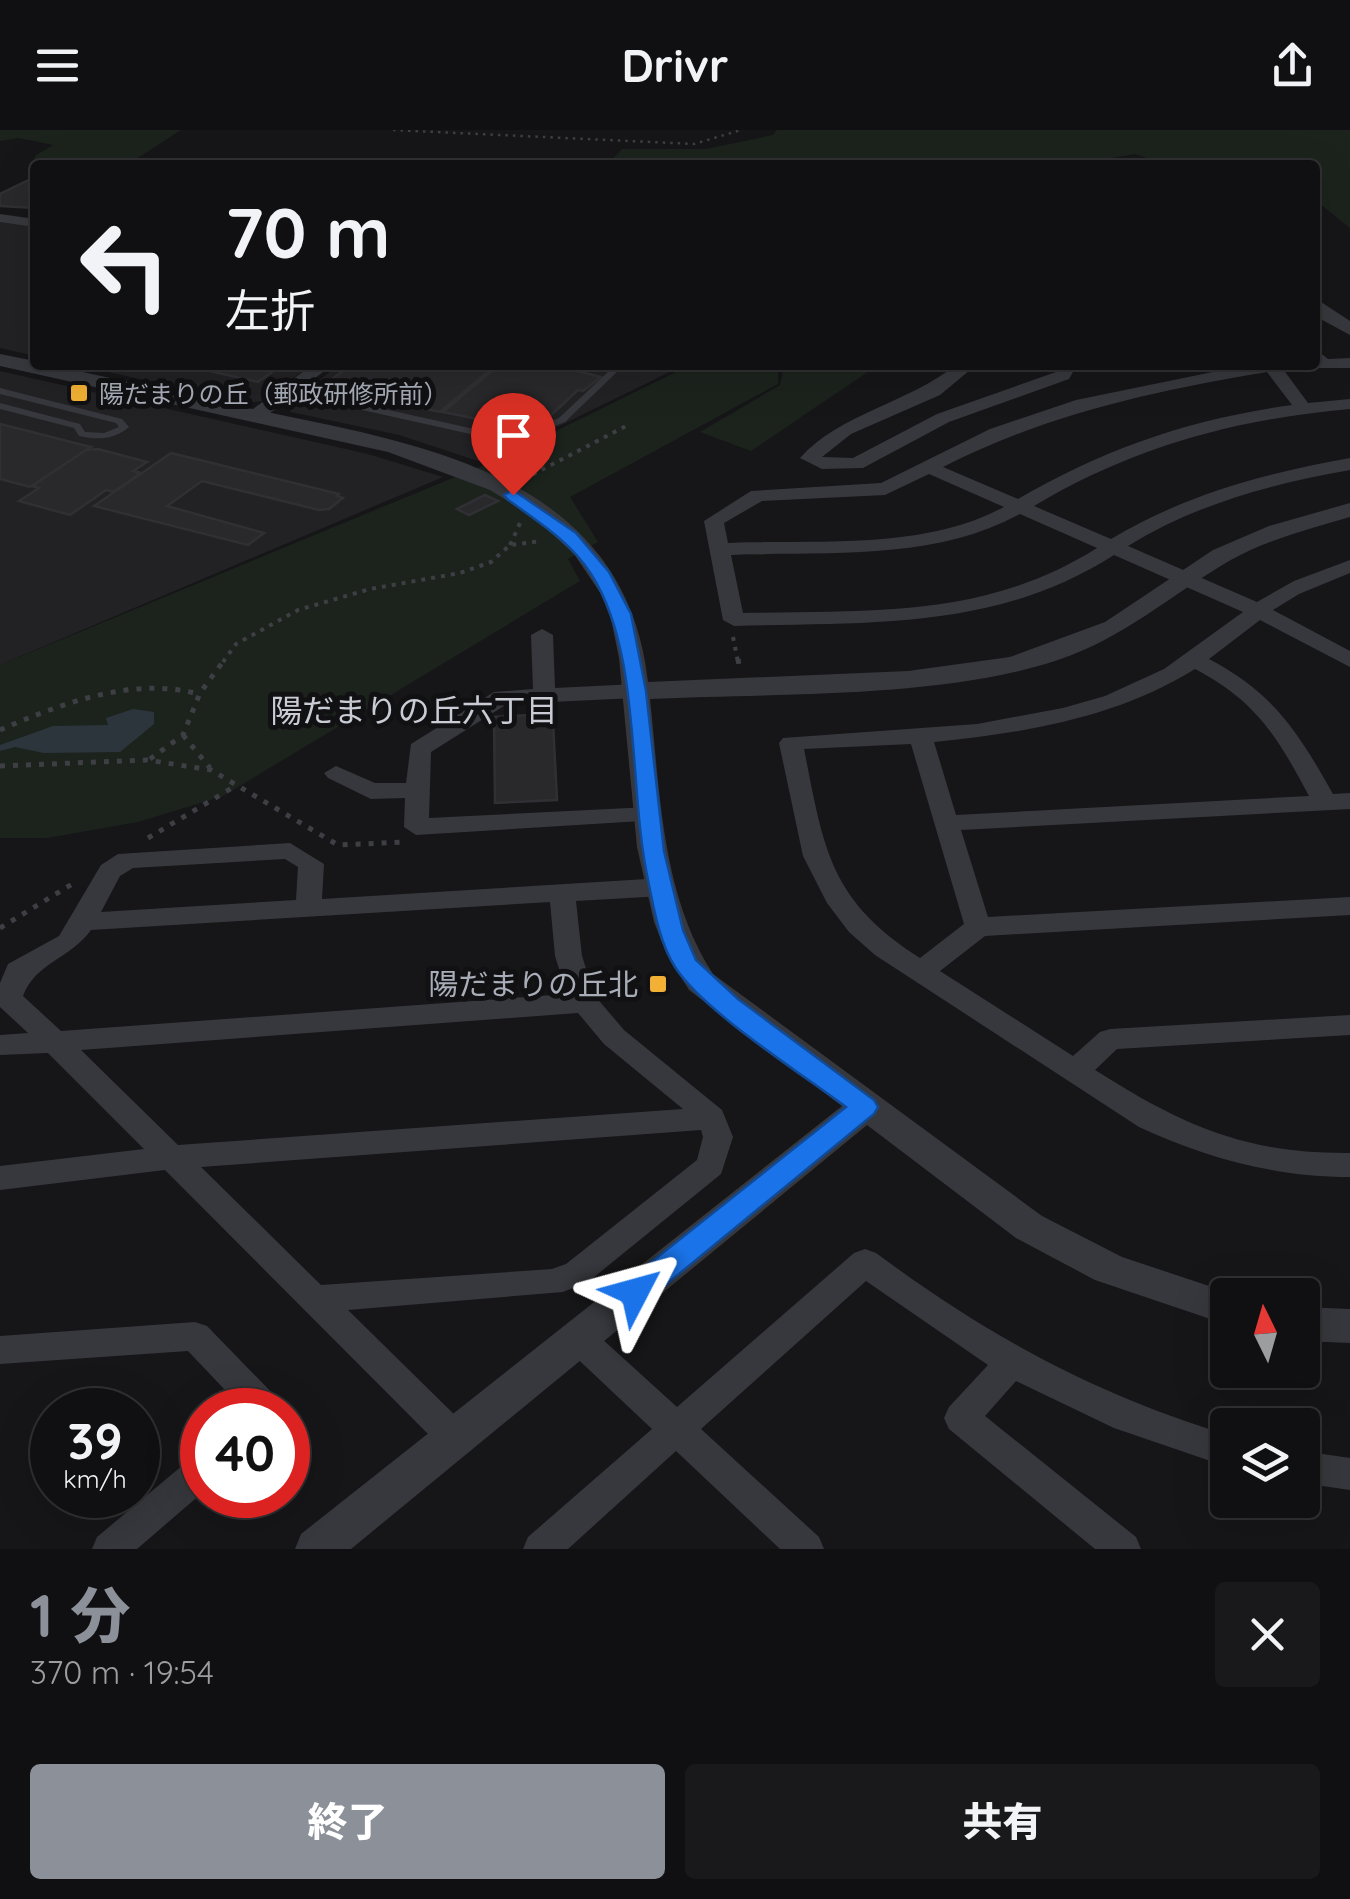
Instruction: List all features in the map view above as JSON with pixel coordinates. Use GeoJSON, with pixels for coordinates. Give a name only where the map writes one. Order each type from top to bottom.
{"type":"FeatureCollection","features":[{"type":"Feature","properties":{"kind":"street"},"geometry":{"type":"LineString","coordinates":[[0,218],[30,222]]}},
{"type":"Feature","properties":{"kind":"street"},"geometry":{"type":"LineString","coordinates":[[1320,309],[1350,329]]}},
{"type":"Feature","properties":{"kind":"street"},"geometry":{"type":"LineString","coordinates":[[1320,360],[1324,364],[1350,363]]}},
{"type":"Feature","properties":{"kind":"street"},"geometry":{"type":"LineString","coordinates":[[4,364],[30,369]]}},
{"type":"Feature","properties":{"kind":"street"},"geometry":{"type":"LineString","coordinates":[[33,370],[424,456],[493,484],[538,511],[590,560],[615,597],[626,626],[653,851],[678,949],[700,982],[1030,1226],[1109,1269],[1210,1305]]}},
{"type":"Feature","properties":{"kind":"street"},"geometry":{"type":"LineString","coordinates":[[255,416],[317,370]]}},
{"type":"Feature","properties":{"kind":"street"},"geometry":{"type":"LineString","coordinates":[[961,370],[934,391],[846,430],[809,458],[822,463],[856,464],[964,410],[1044,383],[1066,370]]}},
{"type":"Feature","properties":{"kind":"street"},"geometry":{"type":"LineString","coordinates":[[1246,370],[1170,382],[1082,404],[996,433],[885,489],[758,495],[714,521],[734,620],[928,612],[974,606],[1058,581],[1152,524],[1220,496],[1350,464]]}},
{"type":"Feature","properties":{"kind":"street"},"geometry":{"type":"LineString","coordinates":[[1275,370],[1303,408]]}},
{"type":"Feature","properties":{"kind":"street"},"geometry":{"type":"LineString","coordinates":[[1044,383],[1082,404]]}},
{"type":"Feature","properties":{"kind":"street"},"geometry":{"type":"LineString","coordinates":[[720,549],[922,539],[978,526],[1097,462],[1181,432],[1232,419],[1350,404]]}},
{"type":"Feature","properties":{"kind":"street"},"geometry":{"type":"LineString","coordinates":[[888,448],[1259,612],[1350,660]]}},
{"type":"Feature","properties":{"kind":"street"},"geometry":{"type":"LineString","coordinates":[[649,815],[416,827],[418,750],[502,696],[908,679],[1012,664],[1051,654],[1114,627],[1184,578],[1260,538],[1350,510]]}},
{"type":"Feature","properties":{"kind":"street"},"geometry":{"type":"LineString","coordinates":[[1350,566],[1294,588],[1196,660],[1137,691],[1064,715],[987,730],[791,743],[826,888],[868,936],[1149,1119],[1210,1145],[1310,1164],[1350,1164]]}},
{"type":"Feature","properties":{"kind":"street"},"geometry":{"type":"LineString","coordinates":[[542,635],[544,694]]}},
{"type":"Feature","properties":{"kind":"street"},"geometry":{"type":"LineString","coordinates":[[1196,660],[1232,678],[1269,707],[1338,801]]}},
{"type":"Feature","properties":{"kind":"street"},"geometry":{"type":"LineString","coordinates":[[920,736],[978,927]]}},
{"type":"Feature","properties":{"kind":"street"},"geometry":{"type":"LineString","coordinates":[[336,773],[370,792],[417,790]]}},
{"type":"Feature","properties":{"kind":"street"},"geometry":{"type":"LineString","coordinates":[[946,823],[1338,801]]}},
{"type":"Feature","properties":{"kind":"street"},"geometry":{"type":"LineString","coordinates":[[308,908],[311,864],[290,851],[128,860],[110,871],[68,942],[18,972],[8,998],[454,1437]]}},
{"type":"Feature","properties":{"kind":"street"},"geometry":{"type":"LineString","coordinates":[[83,922],[663,887]]}},
{"type":"Feature","properties":{"kind":"street"},"geometry":{"type":"LineString","coordinates":[[311,1299],[552,1282],[577,1273],[710,1166],[718,1137],[712,1118],[603,1025],[586,1003],[573,978],[562,892]]}},
{"type":"Feature","properties":{"kind":"street"},"geometry":{"type":"LineString","coordinates":[[921,972],[978,927],[1350,906]]}},
{"type":"Feature","properties":{"kind":"street"},"geometry":{"type":"LineString","coordinates":[[0,1044],[586,1003]]}},
{"type":"Feature","properties":{"kind":"street"},"geometry":{"type":"LineString","coordinates":[[1075,1071],[1110,1039],[1350,1025]]}},
{"type":"Feature","properties":{"kind":"street"},"geometry":{"type":"LineString","coordinates":[[317,1549],[865,1107]]}},
{"type":"Feature","properties":{"kind":"street"},"geometry":{"type":"LineString","coordinates":[[0,1178],[173,1157],[712,1118]]}},
{"type":"Feature","properties":{"kind":"street"},"geometry":{"type":"LineString","coordinates":[[540,1549],[866,1262],[934,1315],[1010,1364],[1109,1412],[1210,1445]]}},
{"type":"Feature","properties":{"kind":"street"},"geometry":{"type":"LineString","coordinates":[[1320,1325],[1350,1326]]}},
{"type":"Feature","properties":{"kind":"street"},"geometry":{"type":"LineString","coordinates":[[0,1350],[196,1336],[245,1388]]}},
{"type":"Feature","properties":{"kind":"street"},"geometry":{"type":"LineString","coordinates":[[578,1338],[806,1549]]}},
{"type":"Feature","properties":{"kind":"street"},"geometry":{"type":"LineString","coordinates":[[1010,1364],[961,1418],[1124,1549]]}},
{"type":"Feature","properties":{"kind":"street"},"geometry":{"type":"LineString","coordinates":[[1320,1469],[1350,1474]]}},
{"type":"Feature","properties":{"kind":"street"},"geometry":{"type":"LineString","coordinates":[[110,1549],[180,1490]]}},
{"type":"Feature","properties":{"kind":"lane"},"geometry":{"type":"LineString","coordinates":[[326,400],[511,440],[562,420],[615,370]]}},
{"type":"Feature","properties":{"kind":"lane"},"geometry":{"type":"LineString","coordinates":[[0,391],[120,421],[124,427],[112,434],[82,434],[77,426],[0,406]]}},
{"type":"Feature","properties":{"kind":"path"},"geometry":{"type":"LineString","coordinates":[[393,130],[694,144],[741,130]]}},
{"type":"Feature","properties":{"kind":"path"},"geometry":{"type":"LineString","coordinates":[[512,485],[630,424]]}},
{"type":"Feature","properties":{"kind":"path"},"geometry":{"type":"LineString","coordinates":[[510,545],[510,538],[523,518]]}},
{"type":"Feature","properties":{"kind":"path"},"geometry":{"type":"LineString","coordinates":[[147,760],[183,736],[199,695],[236,644],[298,610],[370,590],[460,573],[491,562],[510,545],[550,540]]}},
{"type":"Feature","properties":{"kind":"path"},"geometry":{"type":"LineString","coordinates":[[734,620],[730,625],[741,673]]}},
{"type":"Feature","properties":{"kind":"path"},"geometry":{"type":"LineString","coordinates":[[0,730],[42,712],[140,686],[170,686],[199,695]]}},
{"type":"Feature","properties":{"kind":"path"},"geometry":{"type":"LineString","coordinates":[[183,736],[211,770],[338,845],[420,841]]}},
{"type":"Feature","properties":{"kind":"path"},"geometry":{"type":"LineString","coordinates":[[0,766],[147,760],[211,770]]}},
{"type":"Feature","properties":{"kind":"shaded area"},"geometry":{"type":"Polygon","coordinates":[[[0,130],[181,130],[135,160],[34,160],[53,145],[19,138],[0,141],[0,130]]]}},
{"type":"Feature","properties":{"kind":"shaded area"},"geometry":{"type":"Polygon","coordinates":[[[777,130],[1350,130],[1350,228],[1320,204],[1320,160],[1152,160],[1135,154],[1100,160],[612,160],[622,149],[706,149],[773,135],[777,130]]]}},
{"type":"Feature","properties":{"kind":"shaded area"},"geometry":{"type":"Polygon","coordinates":[[[0,221],[30,225],[30,355],[0,348],[0,221]]]}},
{"type":"Feature","properties":{"kind":"shaded area"},"geometry":{"type":"Polygon","coordinates":[[[99,370],[304,370],[262,401],[248,403],[99,370]]]}},
{"type":"Feature","properties":{"kind":"shaded area"},"geometry":{"type":"Polygon","coordinates":[[[332,370],[674,370],[484,463],[399,435],[291,412],[286,405],[332,370]]]}},
{"type":"Feature","properties":{"kind":"shaded area"},"geometry":{"type":"Polygon","coordinates":[[[680,370],[778,370],[778,384],[570,497],[598,542],[568,559],[580,581],[223,796],[138,822],[47,838],[0,838],[0,665],[501,458],[680,370]]]}},
{"type":"Feature","properties":{"kind":"shaded area"},"geometry":{"type":"Polygon","coordinates":[[[783,370],[871,370],[751,451],[700,432],[780,385],[783,370]]]}},
{"type":"Feature","properties":{"kind":"shaded area"},"geometry":{"type":"Polygon","coordinates":[[[0,371],[368,454],[443,477],[0,665],[0,371]]]}},
{"type":"Feature","properties":{"kind":"shaded area"},"geometry":{"type":"Polygon","coordinates":[[[133,709],[154,712],[154,724],[120,752],[44,753],[15,747],[0,751],[0,745],[53,726],[108,725],[106,718],[133,709]]]}},
{"type":"Feature","properties":{"kind":"building"},"geometry":{"type":"Polygon","coordinates":[[[30,179],[30,208],[0,206],[0,194],[30,179]]]}},
{"type":"Feature","properties":{"kind":"building"},"geometry":{"type":"Polygon","coordinates":[[[205,370],[275,370],[258,382],[205,370]]]}},
{"type":"Feature","properties":{"kind":"building"},"geometry":{"type":"Polygon","coordinates":[[[344,370],[490,370],[440,412],[321,387],[344,370]]]}},
{"type":"Feature","properties":{"kind":"building"},"geometry":{"type":"Polygon","coordinates":[[[493,370],[574,370],[601,377],[583,391],[578,390],[547,419],[523,428],[443,412],[493,370]]]}},
{"type":"Feature","properties":{"kind":"building"},"geometry":{"type":"Polygon","coordinates":[[[0,424],[91,447],[30,487],[0,479],[0,424]]]}},
{"type":"Feature","properties":{"kind":"building"},"geometry":{"type":"Polygon","coordinates":[[[98,449],[147,462],[133,471],[141,473],[113,492],[106,490],[70,515],[19,501],[39,488],[32,486],[86,450],[98,449]]]}},
{"type":"Feature","properties":{"kind":"building"},"geometry":{"type":"Polygon","coordinates":[[[171,453],[343,498],[329,509],[319,510],[202,481],[167,506],[264,533],[248,545],[94,506],[171,453]]]}},
{"type":"Feature","properties":{"kind":"building"},"geometry":{"type":"Polygon","coordinates":[[[485,495],[498,501],[469,515],[457,509],[485,495]]]}},
{"type":"Feature","properties":{"kind":"building"},"geometry":{"type":"Polygon","coordinates":[[[530,715],[530,723],[553,722],[557,800],[495,803],[494,717],[530,715]]]}},
{"type":"Feature","properties":{"kind":"place","name":"陽だまりの丘（郵政研修所前）"},"geometry":{"type":"Point","coordinates":[79,393]}},
{"type":"Feature","properties":{"kind":"place","name":"陽だまりの丘北"},"geometry":{"type":"Point","coordinates":[658,984]}},
{"type":"Feature","properties":{"kind":"district","name":"陽だまりの丘六丁目"},"geometry":{"type":"Point","coordinates":[414,710]}},
{"type":"Feature","properties":{"kind":"route"},"geometry":{"type":"LineString","coordinates":[[513,495],[570,537],[599,572],[622,614],[636,691],[653,851],[671,930],[686,964],[700,982],[729,1006],[865,1107],[635,1292]]}}]}
